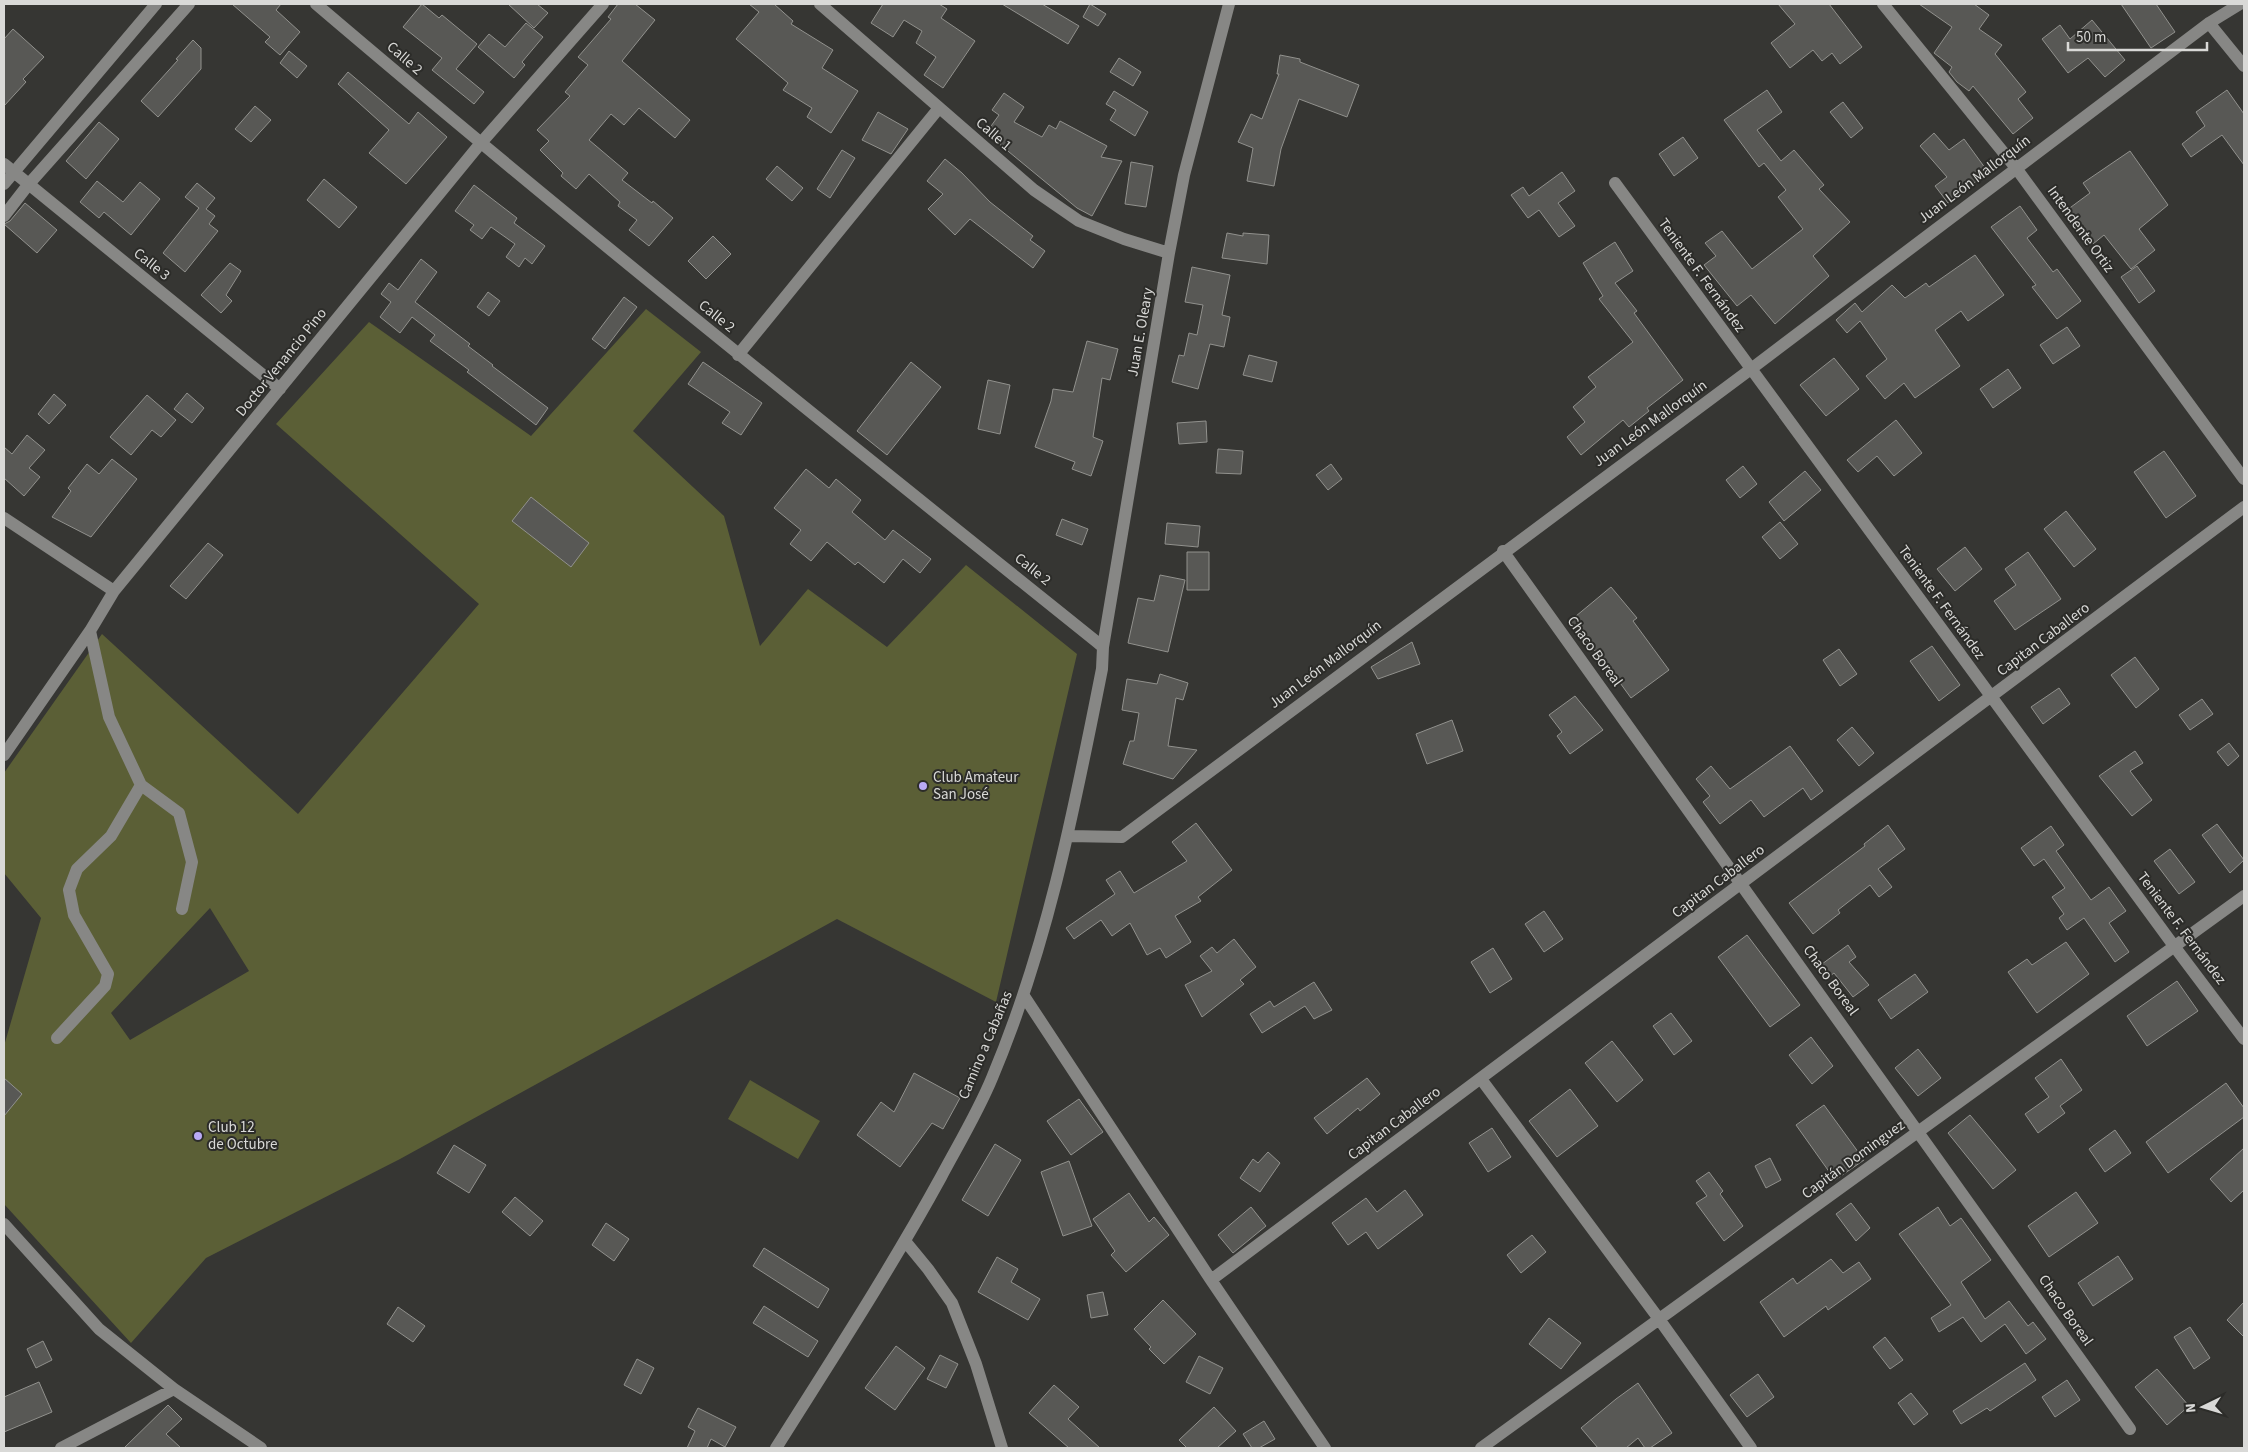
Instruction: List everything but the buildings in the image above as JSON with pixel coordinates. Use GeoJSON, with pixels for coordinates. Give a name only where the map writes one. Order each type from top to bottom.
{"type":"FeatureCollection","features":[{"type":"Feature","properties":{"kind":"street"},"geometry":{"type":"LineString","coordinates":[[4,184],[8,168],[156,4]]}},
{"type":"Feature","properties":{"kind":"street"},"geometry":{"type":"LineString","coordinates":[[4,216],[28,185],[189,4]]}},
{"type":"Feature","properties":{"kind":"street","name":"Calle 2"},"geometry":{"type":"LineString","coordinates":[[316,4],[480,144],[738,355],[1103,647]]}},
{"type":"Feature","properties":{"kind":"street","name":"Doctor Venancio Pino"},"geometry":{"type":"LineString","coordinates":[[4,755],[90,631],[114,591],[480,144],[603,4]]}},
{"type":"Feature","properties":{"kind":"street","name":"Calle 1"},"geometry":{"type":"LineString","coordinates":[[820,4],[1034,190],[1079,220],[1124,239],[1169,253]]}},
{"type":"Feature","properties":{"kind":"street","name":"Juan E. Oleary"},"geometry":{"type":"LineString","coordinates":[[1102,669],[1103,647],[1169,253],[1184,175],[1229,4]]}},
{"type":"Feature","properties":{"kind":"street","name":"Intendente Ortiz"},"geometry":{"type":"LineString","coordinates":[[1883,4],[2016,168],[2244,479]]}},
{"type":"Feature","properties":{"kind":"street","name":"Juan León Mallorquín"},"geometry":{"type":"LineString","coordinates":[[1069,836],[1122,837],[1503,551],[1751,369],[2209,24],[2240,4]]}},
{"type":"Feature","properties":{"kind":"street"},"geometry":{"type":"LineString","coordinates":[[2209,24],[2244,66]]}},
{"type":"Feature","properties":{"kind":"street"},"geometry":{"type":"LineString","coordinates":[[738,355],[939,108]]}},
{"type":"Feature","properties":{"kind":"street","name":"Calle 3"},"geometry":{"type":"LineString","coordinates":[[8,168],[280,389]]}},
{"type":"Feature","properties":{"kind":"street","name":"Teniente F. Fernández"},"geometry":{"type":"LineString","coordinates":[[1615,183],[2244,1039]]}},
{"type":"Feature","properties":{"kind":"street","name":"Capitan Caballero"},"geometry":{"type":"LineString","coordinates":[[1211,1280],[2244,508]]}},
{"type":"Feature","properties":{"kind":"street"},"geometry":{"type":"LineString","coordinates":[[4,518],[114,591]]}},
{"type":"Feature","properties":{"kind":"street","name":"Chaco Boreal"},"geometry":{"type":"LineString","coordinates":[[1503,551],[2130,1429]]}},
{"type":"Feature","properties":{"kind":"street"},"geometry":{"type":"LineString","coordinates":[[90,631],[109,717],[141,785],[178,813],[192,862],[182,908]]}},
{"type":"Feature","properties":{"kind":"street","name":"Camino a Cabañas"},"geometry":{"type":"LineString","coordinates":[[776,1448],[906,1241],[992,1080],[1024,996],[1048,920],[1069,836],[1102,669]]}},
{"type":"Feature","properties":{"kind":"street"},"geometry":{"type":"LineString","coordinates":[[57,1038],[105,986],[108,974],[74,915],[69,890],[77,869],[110,836],[141,785]]}},
{"type":"Feature","properties":{"kind":"street","name":"Capitán Dominguez"},"geometry":{"type":"LineString","coordinates":[[1481,1448],[2244,896]]}},
{"type":"Feature","properties":{"kind":"street"},"geometry":{"type":"LineString","coordinates":[[1024,996],[1211,1280],[1325,1448]]}},
{"type":"Feature","properties":{"kind":"street"},"geometry":{"type":"LineString","coordinates":[[1481,1079],[1659,1319],[1751,1448]]}},
{"type":"Feature","properties":{"kind":"street"},"geometry":{"type":"LineString","coordinates":[[4,1224],[99,1328],[174,1389],[261,1448]]}},
{"type":"Feature","properties":{"kind":"street"},"geometry":{"type":"LineString","coordinates":[[906,1241],[952,1303],[976,1364],[1002,1448]]}},
{"type":"Feature","properties":{"kind":"street"},"geometry":{"type":"LineString","coordinates":[[61,1448],[174,1389]]}},
{"type":"Feature","properties":{"kind":"green space"},"geometry":{"type":"Polygon","coordinates":[[[646,309],[701,352],[633,431],[724,516],[760,646],[808,589],[887,647],[966,565],[1077,654],[996,1002],[837,919],[400,1159],[206,1258],[131,1343],[4,1204],[4,1046],[41,918],[4,873],[4,773],[102,634],[298,814],[479,604],[276,424],[369,322],[531,436],[646,309]],[[210,908],[111,1013],[130,1040],[249,971],[210,908]]]}},
{"type":"Feature","properties":{"kind":"green space"},"geometry":{"type":"Polygon","coordinates":[[[750,1080],[820,1121],[798,1159],[728,1119],[750,1080]]]}},
{"type":"Feature","properties":{"kind":"place","name":"Club Amateur San José"},"geometry":{"type":"Point","coordinates":[923,786]}},
{"type":"Feature","properties":{"kind":"place","name":"Club 12 de Octubre"},"geometry":{"type":"Point","coordinates":[198,1136]}}]}
